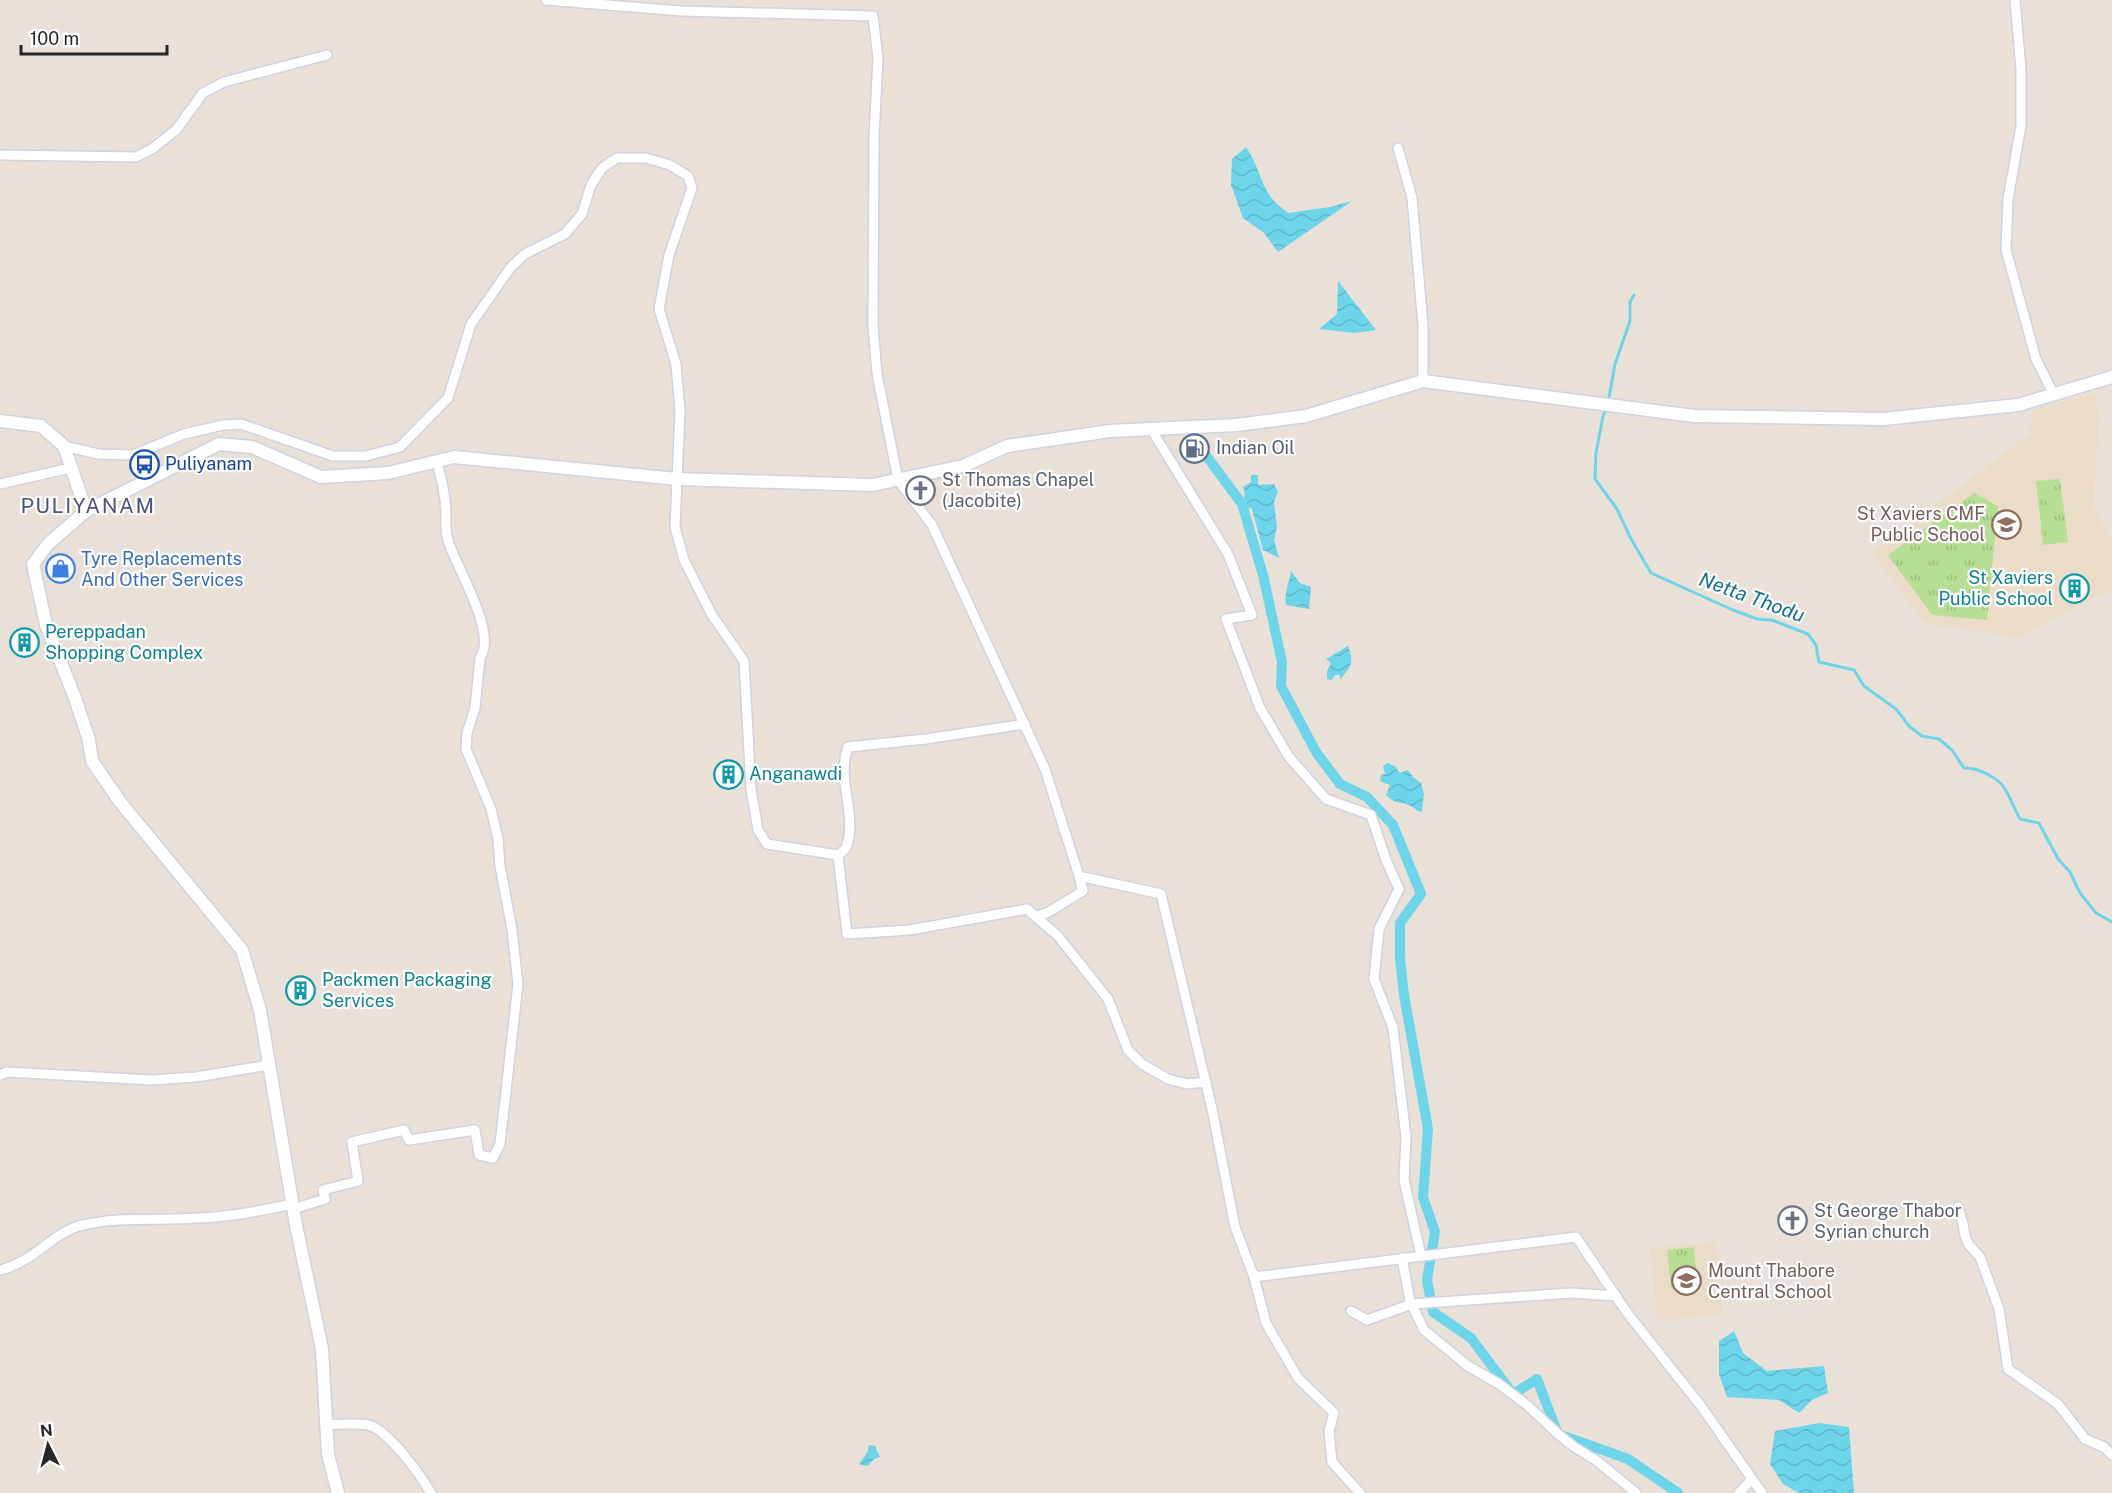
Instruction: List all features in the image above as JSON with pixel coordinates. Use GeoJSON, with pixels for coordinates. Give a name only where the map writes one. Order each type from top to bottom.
{"type":"FeatureCollection","features":[{"type":"Feature","properties":{"kind":"main road"},"geometry":{"type":"LineString","coordinates":[[338,1493],[328,1454],[322,1349],[293,1207],[260,1010],[242,950],[121,803],[92,761],[86,729],[46,625],[33,564],[48,544],[86,511],[219,444],[252,447],[321,477],[388,474],[454,457],[677,479],[872,485],[963,466],[1007,446],[1110,431],[1236,426],[1306,416],[1423,381],[1694,416],[1883,419],[2018,405],[2112,377]]}},
{"type":"Feature","properties":{"kind":"main road"},"geometry":{"type":"LineString","coordinates":[[0,421],[41,426],[64,446],[86,511]]}},
{"type":"Feature","properties":{"kind":"street"},"geometry":{"type":"LineString","coordinates":[[546,0],[681,11],[873,16],[878,58],[874,136],[873,325],[877,374],[898,480],[932,525],[1046,769],[1079,876],[1083,891],[1047,913],[1035,916]]}},
{"type":"Feature","properties":{"kind":"street"},"geometry":{"type":"LineString","coordinates":[[2015,0],[2021,69],[2021,126],[2008,199],[2006,250],[2036,359],[2054,395]]}},
{"type":"Feature","properties":{"kind":"street"},"geometry":{"type":"LineString","coordinates":[[0,154],[136,157],[152,149],[176,130],[203,93],[224,82],[327,55]]}},
{"type":"Feature","properties":{"kind":"street"},"geometry":{"type":"LineString","coordinates":[[1398,148],[1412,198],[1423,325],[1423,381]]}},
{"type":"Feature","properties":{"kind":"street"},"geometry":{"type":"LineString","coordinates":[[64,446],[98,454],[133,455],[184,434],[223,425],[241,424],[333,456],[366,456],[400,447],[448,398],[471,324],[511,267],[525,254],[565,234],[582,214],[591,184],[602,168],[617,158],[646,158],[670,165],[688,176],[692,188],[669,255],[659,309],[676,364],[680,411],[675,527],[684,560],[712,615],[744,662],[751,789],[758,830],[767,844],[838,855],[844,851],[847,845],[849,820],[845,777],[849,747],[926,739],[1025,724]]}},
{"type":"Feature","properties":{"kind":"street"},"geometry":{"type":"LineString","coordinates":[[1151,429],[1228,554],[1240,584],[1251,615],[1226,619],[1260,708],[1289,757],[1326,799],[1371,815],[1386,860],[1399,889],[1379,929],[1374,979],[1393,1029],[1406,1137],[1404,1180],[1421,1256]]}},
{"type":"Feature","properties":{"kind":"street"},"geometry":{"type":"LineString","coordinates":[[0,1270],[16,1267],[60,1236],[82,1225],[124,1220],[247,1214],[293,1207],[325,1199],[323,1190],[358,1182],[352,1142],[404,1130],[409,1140],[475,1130],[479,1155],[493,1158],[500,1143],[518,984],[512,930],[500,866],[498,838],[491,809],[466,749],[467,733],[475,708],[480,658],[485,651],[484,640],[479,610],[447,538],[442,479],[436,461]]}},
{"type":"Feature","properties":{"kind":"street"},"geometry":{"type":"LineString","coordinates":[[0,484],[70,468]]}},
{"type":"Feature","properties":{"kind":"street"},"geometry":{"type":"LineString","coordinates":[[838,855],[847,934],[910,930],[1027,909],[1058,936],[1108,999],[1128,1050],[1142,1064],[1168,1079],[1187,1084],[1206,1082]]}},
{"type":"Feature","properties":{"kind":"street"},"geometry":{"type":"LineString","coordinates":[[1079,876],[1161,894],[1206,1082],[1235,1227],[1253,1273],[1266,1323],[1298,1378],[1334,1413],[1329,1431],[1332,1462],[1360,1493]]}},
{"type":"Feature","properties":{"kind":"street"},"geometry":{"type":"LineString","coordinates":[[0,1074],[7,1072],[151,1080],[196,1077],[269,1065]]}},
{"type":"Feature","properties":{"kind":"street"},"geometry":{"type":"LineString","coordinates":[[1958,1207],[1964,1224],[1965,1236],[1969,1245],[1980,1257],[2000,1309],[2008,1369],[2058,1404],[2085,1439],[2104,1447],[2112,1455]]}},
{"type":"Feature","properties":{"kind":"street"},"geometry":{"type":"LineString","coordinates":[[1253,1273],[1254,1277],[1576,1237],[1616,1296],[1701,1406],[1762,1493]]}},
{"type":"Feature","properties":{"kind":"street"},"geometry":{"type":"LineString","coordinates":[[1402,1258],[1412,1304],[1424,1330],[1468,1366],[1499,1384],[1527,1405],[1558,1434],[1597,1461],[1636,1493]]}},
{"type":"Feature","properties":{"kind":"street"},"geometry":{"type":"LineString","coordinates":[[1351,1311],[1367,1320],[1412,1304],[1571,1293],[1616,1296]]}},
{"type":"Feature","properties":{"kind":"street"},"geometry":{"type":"LineString","coordinates":[[326,1424],[370,1425],[390,1438],[431,1493]]}},
{"type":"Feature","properties":{"kind":"street"},"geometry":{"type":"LineString","coordinates":[[1739,1493],[1752,1479]]}},
{"type":"Feature","properties":{"kind":"shaded area","name":"St Xaviers CMF Public School"},"geometry":{"type":"Polygon","coordinates":[[[2094,393],[2099,415],[2093,505],[2112,542],[2112,589],[2018,638],[1925,623],[1872,553],[2030,434],[2033,410],[2094,393]]]}},
{"type":"Feature","properties":{"kind":"shaded area","name":"Mount Thabore Central School"},"geometry":{"type":"Polygon","coordinates":[[[1716,1242],[1723,1314],[1657,1321],[1650,1248],[1716,1242]]]}},
{"type":"Feature","properties":{"kind":"green space"},"geometry":{"type":"Polygon","coordinates":[[[2060,479],[2068,542],[2043,545],[2036,481],[2060,479]]]}},
{"type":"Feature","properties":{"kind":"green space"},"geometry":{"type":"Polygon","coordinates":[[[1974,493],[1998,506],[1987,620],[1932,615],[1888,555],[1974,493]]]}},
{"type":"Feature","properties":{"kind":"green space"},"geometry":{"type":"Polygon","coordinates":[[[1694,1247],[1697,1286],[1671,1289],[1667,1250],[1694,1247]]]}},
{"type":"Feature","properties":{"kind":"water"},"geometry":{"type":"Polygon","coordinates":[[[1246,147],[1270,196],[1288,213],[1330,207],[1352,201],[1278,252],[1264,233],[1243,218],[1231,185],[1232,159],[1246,147]]]}},
{"type":"Feature","properties":{"kind":"water"},"geometry":{"type":"Polygon","coordinates":[[[1338,281],[1376,330],[1354,333],[1319,329],[1337,314],[1338,281]]]}},
{"type":"Feature","properties":{"kind":"water"},"geometry":{"type":"Polygon","coordinates":[[[1251,475],[1258,475],[1258,485],[1274,484],[1278,492],[1274,502],[1277,527],[1274,540],[1279,558],[1263,550],[1252,509],[1242,504],[1245,494],[1243,487],[1251,482],[1251,475]]]}},
{"type":"Feature","properties":{"kind":"water"},"geometry":{"type":"Polygon","coordinates":[[[1291,571],[1300,583],[1311,587],[1309,609],[1286,605],[1286,592],[1291,571]]]}},
{"type":"Feature","properties":{"kind":"water"},"geometry":{"type":"Polygon","coordinates":[[[1348,646],[1351,657],[1349,668],[1340,680],[1340,675],[1335,675],[1332,680],[1327,679],[1327,671],[1331,663],[1326,659],[1348,646]]]}},
{"type":"Feature","properties":{"kind":"water"},"geometry":{"type":"Polygon","coordinates":[[[1387,763],[1395,766],[1400,773],[1408,770],[1421,783],[1424,794],[1422,812],[1386,795],[1390,785],[1380,781],[1381,775],[1385,774],[1383,766],[1387,763]]]}},
{"type":"Feature","properties":{"kind":"water"},"geometry":{"type":"Polygon","coordinates":[[[1734,1331],[1743,1353],[1767,1371],[1824,1366],[1828,1393],[1812,1400],[1799,1413],[1779,1400],[1727,1397],[1719,1374],[1719,1341],[1734,1331]]]}},
{"type":"Feature","properties":{"kind":"water"},"geometry":{"type":"Polygon","coordinates":[[[1819,1423],[1849,1427],[1854,1493],[1799,1493],[1783,1484],[1770,1464],[1775,1431],[1819,1423]]]}},
{"type":"Feature","properties":{"kind":"water"},"geometry":{"type":"Polygon","coordinates":[[[869,1445],[875,1446],[880,1457],[874,1459],[868,1466],[859,1464],[867,1453],[869,1445]]]}},
{"type":"Feature","properties":{"kind":"waterway","name":"Netta Thodu"},"geometry":{"type":"LineString","coordinates":[[1608,403],[1615,364],[1630,321],[1630,302],[1634,295]]}},
{"type":"Feature","properties":{"kind":"waterway","name":"Netta Thodu"},"geometry":{"type":"LineString","coordinates":[[1606,409],[1596,453],[1595,479],[1617,509],[1651,573],[1733,610],[1757,619],[1772,620],[1808,634],[1816,645],[1819,662],[1854,670],[1864,686],[1896,709],[1909,726],[1922,736],[1939,739],[1952,750],[1964,768],[1981,771],[1998,781],[2005,789],[2020,819],[2039,823],[2058,859],[2070,872],[2080,893],[2096,913],[2112,922]]}},
{"type":"Feature","properties":{"kind":"waterway"},"geometry":{"type":"LineString","coordinates":[[1205,454],[1242,504],[1263,575],[1282,662],[1281,686],[1316,752],[1340,784],[1367,797],[1393,825],[1421,894],[1400,923],[1400,958],[1404,995],[1428,1129],[1423,1197],[1435,1232],[1427,1280],[1433,1312],[1471,1338],[1513,1394],[1537,1379],[1558,1434],[1628,1459],[1678,1493]]}},
{"type":"Feature","properties":{"kind":"place","name":"Indian Oil"},"geometry":{"type":"Point","coordinates":[1195,448]}},
{"type":"Feature","properties":{"kind":"place","name":"Puliyanam"},"geometry":{"type":"Point","coordinates":[144,464]}},
{"type":"Feature","properties":{"kind":"place","name":"St Thomas Chapel (Jacobite)"},"geometry":{"type":"Point","coordinates":[921,490]}},
{"type":"Feature","properties":{"kind":"place","name":"St Xaviers CMF Public School"},"geometry":{"type":"Point","coordinates":[2006,524]}},
{"type":"Feature","properties":{"kind":"place","name":"Tyre Replacements And Other Services"},"geometry":{"type":"Point","coordinates":[60,569]}},
{"type":"Feature","properties":{"kind":"place","name":"St Xaviers Public School"},"geometry":{"type":"Point","coordinates":[2074,588]}},
{"type":"Feature","properties":{"kind":"place","name":"Pereppadan Shopping Complex"},"geometry":{"type":"Point","coordinates":[24,642]}},
{"type":"Feature","properties":{"kind":"place","name":"Anganawdi"},"geometry":{"type":"Point","coordinates":[728,774]}},
{"type":"Feature","properties":{"kind":"place","name":"Packmen Packaging Services"},"geometry":{"type":"Point","coordinates":[301,990]}},
{"type":"Feature","properties":{"kind":"place","name":"St George Thabor Syrian church"},"geometry":{"type":"Point","coordinates":[1793,1221]}},
{"type":"Feature","properties":{"kind":"place","name":"Mount Thabore Central School"},"geometry":{"type":"Point","coordinates":[1687,1281]}},
{"type":"Feature","properties":{"kind":"district","name":"PULIYANAM"},"geometry":{"type":"Point","coordinates":[88,506]}}]}
